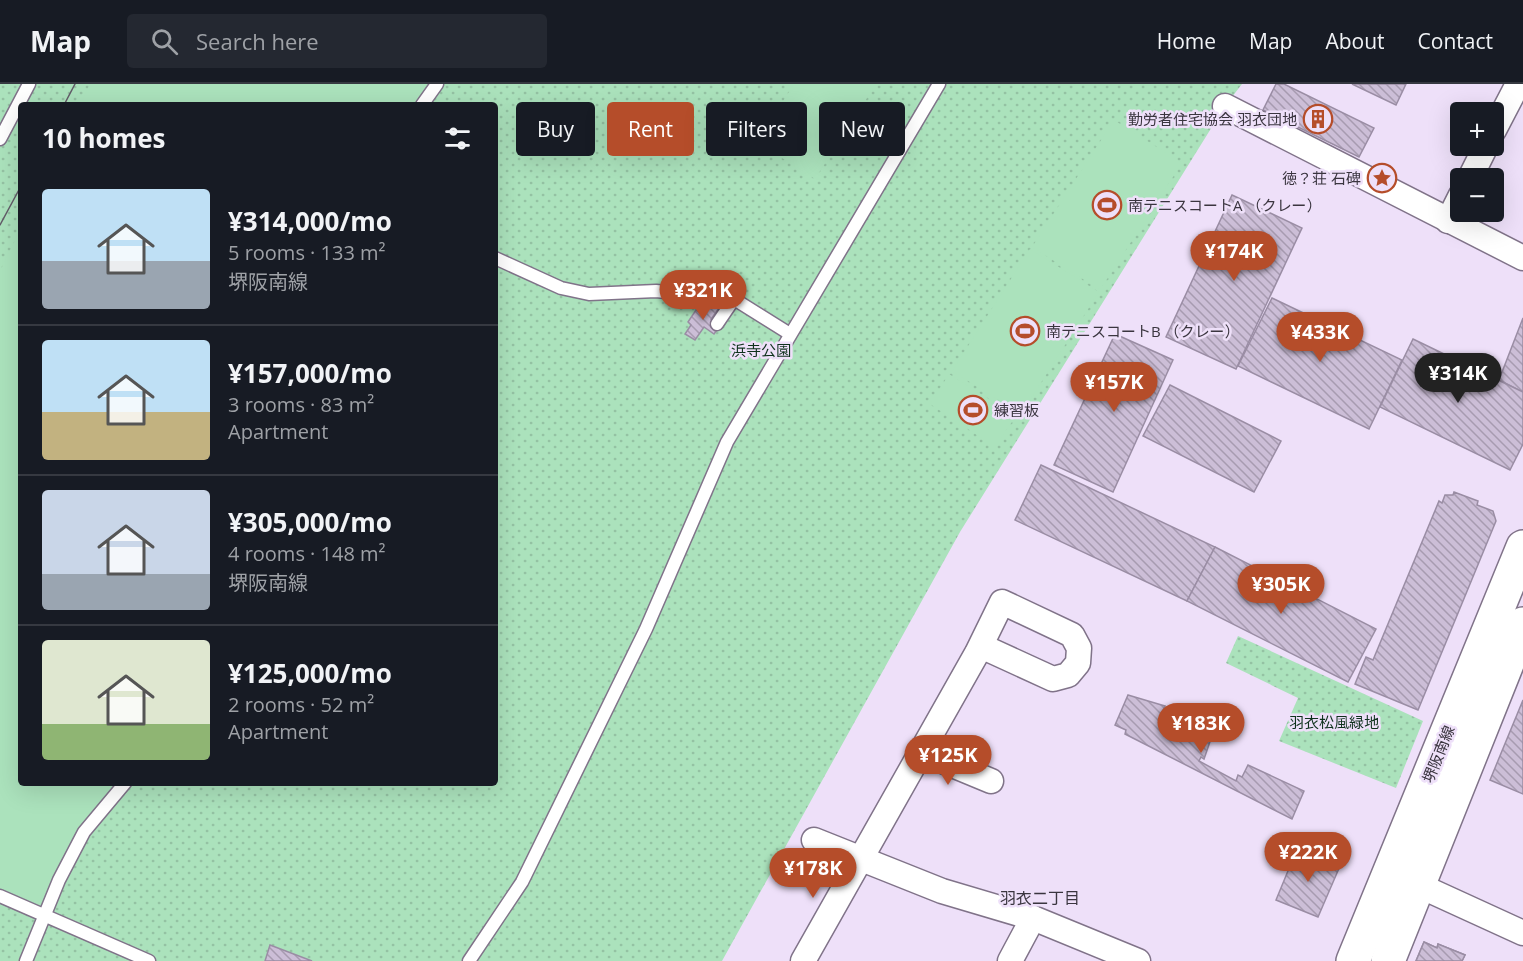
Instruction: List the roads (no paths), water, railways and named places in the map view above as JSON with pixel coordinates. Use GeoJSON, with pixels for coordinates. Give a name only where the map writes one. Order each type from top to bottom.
{"type":"FeatureCollection","features":[{"type":"Feature","properties":{"kind":"main road","name":"堺阪南線"},"geometry":{"type":"LineString","coordinates":[[1353,961],[1523,547]]}},
{"type":"Feature","properties":{"kind":"main road","name":"堺阪南線"},"geometry":{"type":"LineString","coordinates":[[1388,961],[1523,624]]}},
{"type":"Feature","properties":{"kind":"street"},"geometry":{"type":"LineString","coordinates":[[1504,111],[1518,84]]}},
{"type":"Feature","properties":{"kind":"street"},"geometry":{"type":"LineString","coordinates":[[1225,106],[1523,258]]}},
{"type":"Feature","properties":{"kind":"street"},"geometry":{"type":"LineString","coordinates":[[1448,221],[1450,217]]}},
{"type":"Feature","properties":{"kind":"street"},"geometry":{"type":"LineString","coordinates":[[802,961],[981,646]]}},
{"type":"Feature","properties":{"kind":"street"},"geometry":{"type":"LineString","coordinates":[[921,752],[991,781]]}},
{"type":"Feature","properties":{"kind":"street"},"geometry":{"type":"LineString","coordinates":[[814,840],[942,891],[1033,918],[1138,961]]}},
{"type":"Feature","properties":{"kind":"street"},"geometry":{"type":"LineString","coordinates":[[1418,885],[1523,933]]}},
{"type":"Feature","properties":{"kind":"street"},"geometry":{"type":"LineString","coordinates":[[1010,961],[1033,918]]}},
{"type":"Feature","properties":{"kind":"lane"},"geometry":{"type":"LineString","coordinates":[[20,102],[29,84]]}},
{"type":"Feature","properties":{"kind":"lane"},"geometry":{"type":"LineString","coordinates":[[424,102],[437,84]]}},
{"type":"Feature","properties":{"kind":"lane"},"geometry":{"type":"LineString","coordinates":[[469,961],[522,882],[646,629],[727,442],[939,84]]}},
{"type":"Feature","properties":{"kind":"lane"},"geometry":{"type":"LineString","coordinates":[[0,139],[18,105]]}},
{"type":"Feature","properties":{"kind":"lane"},"geometry":{"type":"LineString","coordinates":[[498,259],[561,288],[589,294],[656,291],[734,299],[790,334]]}},
{"type":"Feature","properties":{"kind":"lane"},"geometry":{"type":"LineString","coordinates":[[717,324],[734,299]]}},
{"type":"Feature","properties":{"kind":"lane"},"geometry":{"type":"LineString","coordinates":[[26,961],[43,915],[84,832],[122,786]]}},
{"type":"Feature","properties":{"kind":"lane"},"geometry":{"type":"LineString","coordinates":[[0,896],[149,961]]}},
{"type":"Feature","properties":{"kind":"tram line"},"geometry":{"type":"LineString","coordinates":[[66,102],[75,84]]}},
{"type":"Feature","properties":{"kind":"tram line"},"geometry":{"type":"LineString","coordinates":[[0,225],[18,192]]}},
{"type":"Feature","properties":{"kind":"place","name":"勤労者住宅協会 羽衣団地"},"geometry":{"type":"Point","coordinates":[1318,119]}},
{"type":"Feature","properties":{"kind":"place","name":"徳？荘 石碑"},"geometry":{"type":"Point","coordinates":[1382,178]}},
{"type":"Feature","properties":{"kind":"place","name":"南テニスコートA （クレー）"},"geometry":{"type":"Point","coordinates":[1107,205]}},
{"type":"Feature","properties":{"kind":"place","name":"南テニスコートB （クレー）"},"geometry":{"type":"Point","coordinates":[1025,331]}},
{"type":"Feature","properties":{"kind":"place","name":"練習板"},"geometry":{"type":"Point","coordinates":[973,410]}},
{"type":"Feature","properties":{"kind":"district","name":"羽衣二丁目"},"geometry":{"type":"Point","coordinates":[1040,898]}},
{"type":"Feature","properties":{"kind":"park label","name":"浜寺公園"},"geometry":{"type":"Point","coordinates":[761,350]}},
{"type":"Feature","properties":{"kind":"park label","name":"羽衣松風緑地"},"geometry":{"type":"Point","coordinates":[1334,722]}}]}
